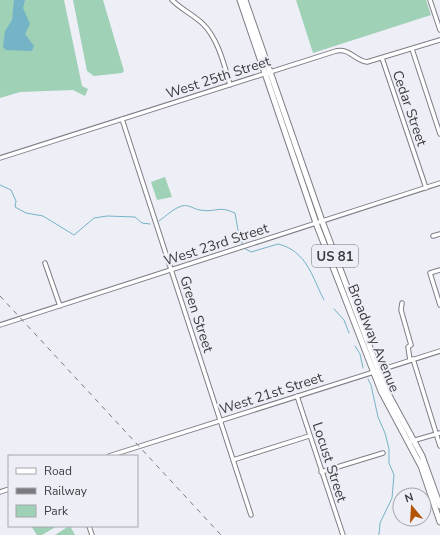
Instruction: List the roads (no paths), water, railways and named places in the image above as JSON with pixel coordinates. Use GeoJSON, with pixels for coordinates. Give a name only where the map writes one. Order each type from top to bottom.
{"type":"FeatureCollection","features":[{"type":"Feature","properties":{"kind":"highway","name":"Broadway Avenue"},"geometry":{"type":"LineString","coordinates":[[240,0],[322,221],[386,402],[425,463],[440,506]]}},
{"type":"Feature","properties":{"kind":"highway","name":"Broadway Avenue"},"geometry":{"type":"LineString","coordinates":[[245,0],[316,223],[376,371]]}},
{"type":"Feature","properties":{"kind":"highway","name":"Broadway Avenue"},"geometry":{"type":"LineString","coordinates":[[411,441],[440,522]]}},
{"type":"Feature","properties":{"kind":"street"},"geometry":{"type":"LineString","coordinates":[[172,0],[197,19],[208,30],[219,51],[230,85]]}},
{"type":"Feature","properties":{"kind":"street"},"geometry":{"type":"LineString","coordinates":[[430,0],[438,18],[440,30]]}},
{"type":"Feature","properties":{"kind":"street","name":"West 25th Street"},"geometry":{"type":"LineString","coordinates":[[0,158],[340,50],[348,51],[364,62],[440,40]]}},
{"type":"Feature","properties":{"kind":"street"},"geometry":{"type":"LineString","coordinates":[[412,48],[440,134]]}},
{"type":"Feature","properties":{"kind":"street","name":"Cedar Street"},"geometry":{"type":"LineString","coordinates":[[382,58],[426,188]]}},
{"type":"Feature","properties":{"kind":"street","name":"Green Street"},"geometry":{"type":"LineString","coordinates":[[122,119],[251,515]]}},
{"type":"Feature","properties":{"kind":"street","name":"West 23rd Street"},"geometry":{"type":"LineString","coordinates":[[0,326],[248,244],[440,184]]}},
{"type":"Feature","properties":{"kind":"street"},"geometry":{"type":"LineString","coordinates":[[433,236],[440,234]]}},
{"type":"Feature","properties":{"kind":"street"},"geometry":{"type":"LineString","coordinates":[[45,264],[60,306]]}},
{"type":"Feature","properties":{"kind":"street"},"geometry":{"type":"LineString","coordinates":[[440,270],[430,273],[440,304]]}},
{"type":"Feature","properties":{"kind":"street"},"geometry":{"type":"LineString","coordinates":[[402,303],[401,310],[411,345],[409,350],[411,360],[438,433],[440,446]]}},
{"type":"Feature","properties":{"kind":"street","name":"West 21st Street"},"geometry":{"type":"LineString","coordinates":[[113,455],[440,350]]}},
{"type":"Feature","properties":{"kind":"street","name":"Locust Street"},"geometry":{"type":"LineString","coordinates":[[297,396],[342,535]]}},
{"type":"Feature","properties":{"kind":"street"},"geometry":{"type":"LineString","coordinates":[[411,441],[438,433]]}},
{"type":"Feature","properties":{"kind":"street"},"geometry":{"type":"LineString","coordinates":[[233,460],[309,436]]}},
{"type":"Feature","properties":{"kind":"street"},"geometry":{"type":"LineString","coordinates":[[322,472],[383,453]]}},
{"type":"Feature","properties":{"kind":"water"},"geometry":{"type":"Polygon","coordinates":[[[14,0],[25,0],[23,8],[30,24],[25,34],[34,46],[32,51],[6,50],[3,47],[5,31],[12,20],[14,0]]]}},
{"type":"Feature","properties":{"kind":"waterway"},"geometry":{"type":"LineString","coordinates":[[0,185],[11,190],[16,201],[15,207],[26,213],[43,216],[74,235],[94,218],[107,216],[135,217],[142,223],[150,224]]}},
{"type":"Feature","properties":{"kind":"waterway"},"geometry":{"type":"LineString","coordinates":[[159,221],[176,208],[184,206],[205,211],[221,209],[229,211],[235,213],[239,236],[243,245]]}},
{"type":"Feature","properties":{"kind":"waterway"},"geometry":{"type":"LineString","coordinates":[[244,248],[251,252],[278,244],[288,247],[296,252],[312,274],[324,300]]}},
{"type":"Feature","properties":{"kind":"waterway"},"geometry":{"type":"LineString","coordinates":[[334,309],[344,320],[349,333]]}},
{"type":"Feature","properties":{"kind":"waterway"},"geometry":{"type":"LineString","coordinates":[[355,346],[360,354],[363,368]]}},
{"type":"Feature","properties":{"kind":"waterway"},"geometry":{"type":"LineString","coordinates":[[368,379],[371,385],[378,417],[385,433],[389,449],[389,463],[394,475],[392,498],[380,523],[379,535]]}},
{"type":"Feature","properties":{"kind":"railway"},"geometry":{"type":"LineString","coordinates":[[0,296],[221,535]]}}]}
